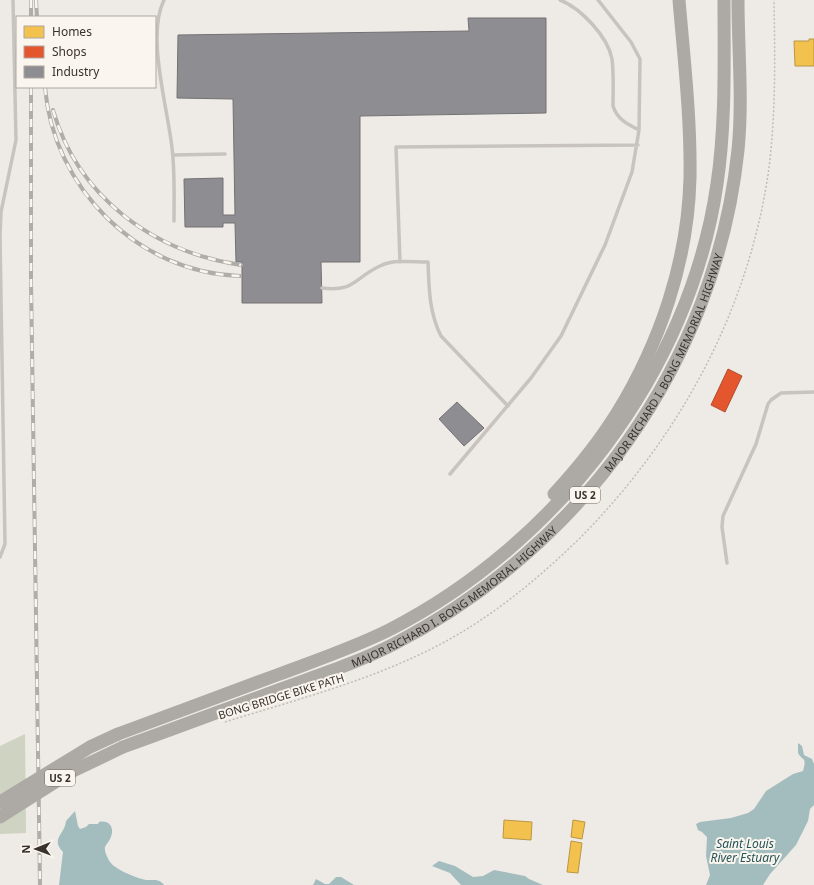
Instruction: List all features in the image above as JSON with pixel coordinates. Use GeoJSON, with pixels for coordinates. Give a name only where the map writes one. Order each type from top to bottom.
{"type":"FeatureCollection","features":[{"type":"Feature","properties":{"kind":"highway"},"geometry":{"type":"LineString","coordinates":[[498,557],[526,523],[576,469],[601,438],[638,376],[663,318],[681,252],[690,180],[690,139],[679,0]]}},
{"type":"Feature","properties":{"kind":"highway","name":"MAJOR RICHARD I. BONG MEMORIAL HIGHWAY"},"geometry":{"type":"LineString","coordinates":[[0,802],[77,755],[118,734],[325,657],[388,631],[437,602],[498,557],[557,504],[582,477],[628,414],[648,381],[677,321],[702,252],[717,185],[724,99],[724,0]]}},
{"type":"Feature","properties":{"kind":"highway","name":"MAJOR RICHARD I. BONG MEMORIAL HIGHWAY"},"geometry":{"type":"LineString","coordinates":[[0,817],[71,772],[124,747],[374,654],[414,633],[474,596],[509,569],[542,540],[595,484],[641,423],[662,388],[692,327],[711,274],[726,220],[738,149],[738,0]]}},
{"type":"Feature","properties":{"kind":"lane"},"geometry":{"type":"LineString","coordinates":[[0,557],[5,544],[1,212],[16,140],[14,0]]}},
{"type":"Feature","properties":{"kind":"lane"},"geometry":{"type":"LineString","coordinates":[[164,0],[158,39],[160,69],[173,155],[174,221]]}},
{"type":"Feature","properties":{"kind":"lane"},"geometry":{"type":"LineString","coordinates":[[560,0],[576,8],[592,24],[605,44],[611,57],[613,106],[615,112],[620,119],[639,130]]}},
{"type":"Feature","properties":{"kind":"lane"},"geometry":{"type":"LineString","coordinates":[[450,474],[508,406],[550,353],[575,311],[605,245],[632,172],[638,145],[640,60],[631,42],[598,0]]}},
{"type":"Feature","properties":{"kind":"lane"},"geometry":{"type":"LineString","coordinates":[[400,262],[396,147],[638,145]]}},
{"type":"Feature","properties":{"kind":"lane"},"geometry":{"type":"LineString","coordinates":[[173,155],[225,154]]}},
{"type":"Feature","properties":{"kind":"lane"},"geometry":{"type":"LineString","coordinates":[[322,288],[346,288],[379,266],[388,262],[428,262],[430,307],[435,324],[441,336],[508,406]]}},
{"type":"Feature","properties":{"kind":"lane"},"geometry":{"type":"LineString","coordinates":[[728,562],[722,526],[723,516],[756,444],[768,404],[775,396],[781,393],[814,392]]}},
{"type":"Feature","properties":{"kind":"path","name":"BONG BRIDGE BIKE PATH"},"geometry":{"type":"LineString","coordinates":[[219,723],[356,682],[419,655],[453,638],[503,604],[551,565],[599,518],[651,457],[688,400],[709,361],[734,302],[752,248],[765,190],[772,134],[775,88],[774,0]]}},
{"type":"Feature","properties":{"kind":"green space"},"geometry":{"type":"Polygon","coordinates":[[[25,734],[26,833],[0,834],[0,746],[25,734]]]}},
{"type":"Feature","properties":{"kind":"water","name":"Saint Louis River Estuary"},"geometry":{"type":"Polygon","coordinates":[[[798,743],[802,746],[804,755],[812,759],[814,764],[814,805],[810,809],[808,821],[796,845],[770,874],[763,885],[706,885],[710,875],[706,856],[707,837],[698,830],[696,824],[700,822],[731,818],[748,813],[754,809],[766,791],[793,774],[803,771],[804,760],[798,753],[798,743]]]}},
{"type":"Feature","properties":{"kind":"water"},"geometry":{"type":"Polygon","coordinates":[[[75,811],[80,829],[89,824],[98,824],[99,822],[106,822],[111,826],[112,832],[110,840],[105,846],[105,849],[107,857],[112,865],[134,876],[145,880],[157,880],[164,885],[59,885],[63,852],[59,847],[58,840],[66,821],[75,811]]]}},
{"type":"Feature","properties":{"kind":"water"},"geometry":{"type":"Polygon","coordinates":[[[439,861],[455,866],[473,877],[483,876],[494,870],[525,876],[543,885],[461,885],[450,873],[432,866],[439,861]]]}},
{"type":"Feature","properties":{"kind":"water"},"geometry":{"type":"Polygon","coordinates":[[[336,877],[341,877],[354,885],[313,885],[316,879],[325,884],[329,884],[336,877]]]}},
{"type":"Feature","properties":{"kind":"building: Homes"},"geometry":{"type":"Polygon","coordinates":[[[809,39],[814,39],[814,66],[795,66],[794,41],[809,41],[809,39]]]}},
{"type":"Feature","properties":{"kind":"building: Homes"},"geometry":{"type":"Polygon","coordinates":[[[504,820],[532,822],[531,840],[503,838],[504,820]]]}},
{"type":"Feature","properties":{"kind":"building: Homes"},"geometry":{"type":"Polygon","coordinates":[[[573,820],[585,822],[582,839],[571,837],[573,820]]]}},
{"type":"Feature","properties":{"kind":"building: Homes"},"geometry":{"type":"Polygon","coordinates":[[[571,841],[582,843],[578,873],[567,872],[571,841]]]}},
{"type":"Feature","properties":{"kind":"building: Shops"},"geometry":{"type":"Polygon","coordinates":[[[728,369],[742,376],[725,412],[711,405],[728,369]]]}},
{"type":"Feature","properties":{"kind":"building: Industry"},"geometry":{"type":"Polygon","coordinates":[[[468,18],[546,18],[546,113],[360,116],[360,262],[321,262],[322,303],[242,303],[242,262],[236,262],[235,223],[223,223],[223,227],[185,227],[184,179],[223,178],[223,215],[235,215],[233,99],[177,98],[178,35],[469,31],[468,18]]]}},
{"type":"Feature","properties":{"kind":"building: Industry"},"geometry":{"type":"Polygon","coordinates":[[[457,402],[484,428],[464,446],[439,419],[457,402]]]}},
{"type":"Feature","properties":{"kind":"railway"},"geometry":{"type":"LineString","coordinates":[[31,0],[31,16]]}},
{"type":"Feature","properties":{"kind":"railway"},"geometry":{"type":"LineString","coordinates":[[36,0],[37,16]]}},
{"type":"Feature","properties":{"kind":"railway"},"geometry":{"type":"LineString","coordinates":[[31,88],[31,282],[40,885]]}},
{"type":"Feature","properties":{"kind":"railway"},"geometry":{"type":"LineString","coordinates":[[45,88],[51,124],[64,159],[83,190],[107,218],[136,242],[168,259],[203,271],[240,276]]}},
{"type":"Feature","properties":{"kind":"railway"},"geometry":{"type":"LineString","coordinates":[[53,110],[65,141],[81,169],[100,194],[123,215],[149,233],[178,248],[209,258],[241,265]]}}]}
